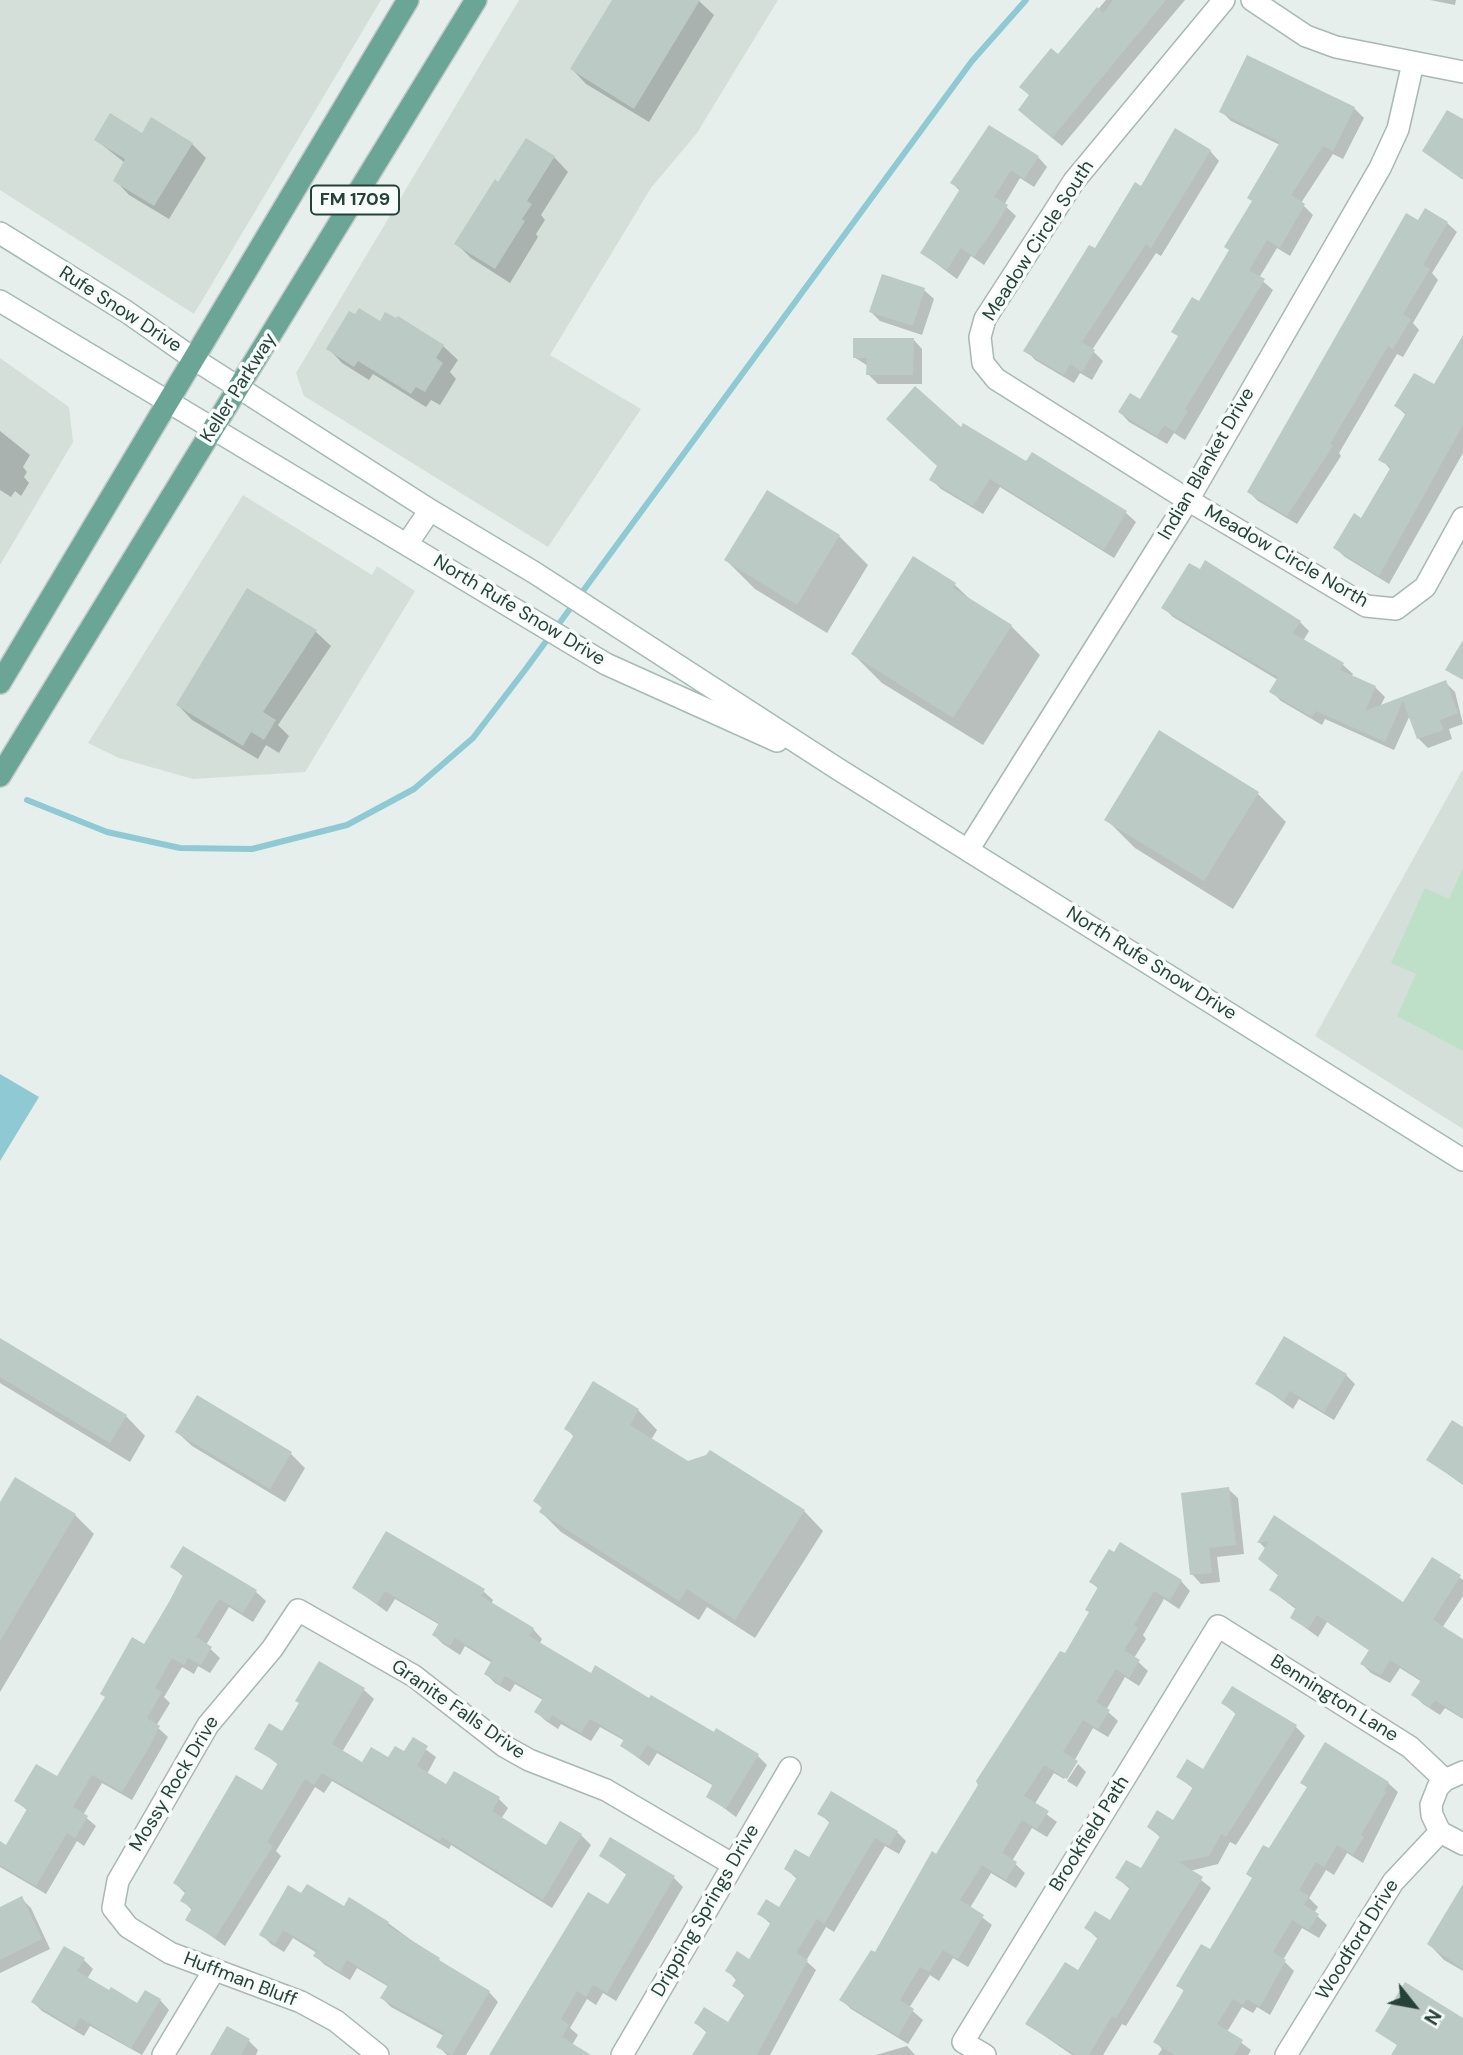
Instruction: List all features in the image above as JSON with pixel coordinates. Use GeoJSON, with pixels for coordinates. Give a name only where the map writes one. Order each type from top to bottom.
{"type":"FeatureCollection","features":[{"type":"Feature","properties":{"kind":"main road","name":"FM 1709"},"geometry":{"type":"LineString","coordinates":[[0,683],[408,0]]}},
{"type":"Feature","properties":{"kind":"main road","name":"Keller Parkway"},"geometry":{"type":"LineString","coordinates":[[0,776],[477,0]]}},
{"type":"Feature","properties":{"kind":"street","name":"Meadow Circle South"},"geometry":{"type":"LineString","coordinates":[[1188,500],[996,379],[979,355],[980,337],[985,319],[1000,293],[1074,181],[1224,0]]}},
{"type":"Feature","properties":{"kind":"street"},"geometry":{"type":"LineString","coordinates":[[1252,0],[1306,36],[1336,47],[1463,72]]}},
{"type":"Feature","properties":{"kind":"street","name":"Indian Blanket Drive"},"geometry":{"type":"LineString","coordinates":[[968,850],[1188,500],[1380,168],[1398,129],[1413,63]]}},
{"type":"Feature","properties":{"kind":"street","name":"Rufe Snow Drive"},"geometry":{"type":"LineString","coordinates":[[0,233],[127,312],[239,388]]}},
{"type":"Feature","properties":{"kind":"street"},"geometry":{"type":"LineString","coordinates":[[0,300],[213,429]]}},
{"type":"Feature","properties":{"kind":"street","name":"North Rufe Snow Drive"},"geometry":{"type":"LineString","coordinates":[[239,388],[429,510],[627,631],[838,769],[1463,1160]]}},
{"type":"Feature","properties":{"kind":"street","name":"North Rufe Snow Drive"},"geometry":{"type":"LineString","coordinates":[[213,429],[606,664],[838,769]]}},
{"type":"Feature","properties":{"kind":"street","name":"Meadow Circle North"},"geometry":{"type":"LineString","coordinates":[[1188,500],[1347,596],[1366,606],[1383,610],[1396,610],[1425,587],[1463,518]]}},
{"type":"Feature","properties":{"kind":"street"},"geometry":{"type":"LineString","coordinates":[[407,544],[429,510]]}},
{"type":"Feature","properties":{"kind":"street","name":"Granite Falls Drive"},"geometry":{"type":"LineString","coordinates":[[298,1610],[414,1676],[504,1746],[528,1760],[606,1790],[732,1864]]}},
{"type":"Feature","properties":{"kind":"street","name":"Mossy Rock Drive"},"geometry":{"type":"LineString","coordinates":[[113,1897],[118,1881],[208,1725],[272,1649],[298,1610]]}},
{"type":"Feature","properties":{"kind":"street","name":"Bennington Lane"},"geometry":{"type":"LineString","coordinates":[[1218,1626],[1454,1776]]}},
{"type":"Feature","properties":{"kind":"street","name":"Brookfield Path"},"geometry":{"type":"LineString","coordinates":[[985,2055],[963,2042],[1218,1626]]}},
{"type":"Feature","properties":{"kind":"street","name":"Dripping Springs Drive"},"geometry":{"type":"LineString","coordinates":[[622,2055],[790,1768]]}},
{"type":"Feature","properties":{"kind":"street"},"geometry":{"type":"LineString","coordinates":[[1454,1776],[1434,1795],[1432,1805],[1435,1824],[1440,1832],[1463,1844]]}},
{"type":"Feature","properties":{"kind":"street","name":"Woodford Drive"},"geometry":{"type":"LineString","coordinates":[[1289,2054],[1393,1882],[1440,1832]]}},
{"type":"Feature","properties":{"kind":"street","name":"Huffman Bluff"},"geometry":{"type":"LineString","coordinates":[[113,1897],[113,1908],[128,1927],[170,1953],[213,1972],[301,2002],[336,2021],[378,2055]]}},
{"type":"Feature","properties":{"kind":"street"},"geometry":{"type":"LineString","coordinates":[[163,2055],[213,1972]]}},
{"type":"Feature","properties":{"kind":"shaded area"},"geometry":{"type":"Polygon","coordinates":[[[0,0],[381,0],[194,314],[0,190],[0,0]]]}},
{"type":"Feature","properties":{"kind":"shaded area"},"geometry":{"type":"Polygon","coordinates":[[[519,0],[778,0],[697,133],[651,188],[550,355],[641,409],[548,547],[304,396],[296,373],[519,0]]]}},
{"type":"Feature","properties":{"kind":"shaded area"},"geometry":{"type":"Polygon","coordinates":[[[0,358],[69,407],[73,442],[0,565],[0,358]]]}},
{"type":"Feature","properties":{"kind":"shaded area"},"geometry":{"type":"Polygon","coordinates":[[[243,495],[372,575],[377,566],[415,591],[305,772],[193,779],[119,758],[88,743],[243,495]]]}},
{"type":"Feature","properties":{"kind":"shaded area"},"geometry":{"type":"Polygon","coordinates":[[[1463,769],[1463,1129],[1315,1036],[1463,769]]]}},
{"type":"Feature","properties":{"kind":"green space"},"geometry":{"type":"Polygon","coordinates":[[[1463,868],[1463,1051],[1397,1016],[1416,974],[1391,963],[1425,888],[1449,899],[1463,868]]]}},
{"type":"Feature","properties":{"kind":"water"},"geometry":{"type":"Polygon","coordinates":[[[0,1074],[39,1097],[0,1161],[0,1074]]]}},
{"type":"Feature","properties":{"kind":"building"},"geometry":{"type":"Polygon","coordinates":[[[612,0],[700,0],[634,109],[570,69],[612,0]]]}},
{"type":"Feature","properties":{"kind":"building"},"geometry":{"type":"Polygon","coordinates":[[[1113,0],[1166,0],[1052,138],[1018,110],[1029,95],[1019,87],[1051,48],[1058,54],[1097,7],[1103,13],[1113,0]]]}},
{"type":"Feature","properties":{"kind":"building"},"geometry":{"type":"Polygon","coordinates":[[[1247,55],[1355,107],[1333,151],[1323,146],[1291,195],[1305,204],[1280,248],[1267,240],[1249,270],[1265,279],[1185,409],[1188,411],[1175,432],[1164,425],[1157,436],[1118,412],[1130,393],[1140,399],[1178,336],[1171,332],[1192,297],[1199,301],[1229,250],[1224,247],[1252,201],[1247,198],[1280,142],[1219,112],[1247,55]]]}},
{"type":"Feature","properties":{"kind":"building"},"geometry":{"type":"Polygon","coordinates":[[[1447,110],[1463,119],[1463,180],[1422,151],[1447,110]]]}},
{"type":"Feature","properties":{"kind":"building"},"geometry":{"type":"Polygon","coordinates":[[[110,113],[142,133],[151,117],[193,143],[154,206],[113,181],[125,159],[94,140],[110,113]]]}},
{"type":"Feature","properties":{"kind":"building"},"geometry":{"type":"Polygon","coordinates":[[[989,125],[1039,156],[1024,179],[1011,170],[994,197],[1008,205],[995,227],[974,257],[961,248],[947,270],[920,253],[960,189],[950,183],[989,125]]]}},
{"type":"Feature","properties":{"kind":"building"},"geometry":{"type":"Polygon","coordinates":[[[1175,128],[1211,150],[1151,248],[1146,244],[1082,342],[1095,350],[1082,372],[1070,364],[1064,375],[1023,351],[1089,245],[1095,248],[1135,182],[1141,186],[1175,128]]]}},
{"type":"Feature","properties":{"kind":"building"},"geometry":{"type":"Polygon","coordinates":[[[526,138],[555,156],[527,201],[532,204],[522,219],[525,221],[495,269],[454,244],[495,179],[498,182],[526,138]]]}},
{"type":"Feature","properties":{"kind":"building"},"geometry":{"type":"Polygon","coordinates":[[[1425,208],[1448,222],[1423,265],[1430,269],[1403,314],[1411,319],[1393,349],[1388,346],[1330,444],[1333,446],[1287,516],[1247,492],[1406,213],[1418,220],[1425,208]]]}},
{"type":"Feature","properties":{"kind":"building"},"geometry":{"type":"Polygon","coordinates":[[[882,274],[925,288],[913,326],[869,312],[882,274]]]}},
{"type":"Feature","properties":{"kind":"building"},"geometry":{"type":"Polygon","coordinates":[[[359,308],[380,321],[385,312],[396,318],[398,316],[444,345],[436,358],[443,363],[425,392],[416,387],[411,394],[358,361],[354,367],[326,349],[349,311],[355,314],[359,308]]]}},
{"type":"Feature","properties":{"kind":"building"},"geometry":{"type":"Polygon","coordinates":[[[1463,335],[1463,425],[1379,576],[1333,548],[1354,513],[1361,518],[1391,467],[1378,460],[1406,413],[1394,406],[1414,373],[1434,384],[1463,335]]]}},
{"type":"Feature","properties":{"kind":"building"},"geometry":{"type":"Polygon","coordinates":[[[853,338],[914,338],[913,375],[866,375],[867,358],[853,358],[853,338]]]}},
{"type":"Feature","properties":{"kind":"building"},"geometry":{"type":"Polygon","coordinates":[[[915,386],[961,427],[963,423],[1026,461],[1032,452],[1127,511],[1104,550],[990,479],[973,506],[929,480],[937,466],[886,419],[915,386]]]}},
{"type":"Feature","properties":{"kind":"building"},"geometry":{"type":"Polygon","coordinates":[[[767,490],[840,535],[797,605],[724,560],[767,490]]]}},
{"type":"Feature","properties":{"kind":"building"},"geometry":{"type":"Polygon","coordinates":[[[913,556],[956,583],[953,588],[1012,625],[953,718],[851,654],[913,556]]]}},
{"type":"Feature","properties":{"kind":"building"},"geometry":{"type":"Polygon","coordinates":[[[1205,560],[1301,621],[1293,633],[1344,663],[1340,670],[1376,686],[1365,711],[1446,680],[1458,713],[1440,720],[1444,730],[1417,739],[1403,701],[1385,742],[1316,711],[1312,717],[1269,692],[1278,677],[1161,608],[1189,563],[1200,569],[1205,560]]]}},
{"type":"Feature","properties":{"kind":"building"},"geometry":{"type":"Polygon","coordinates":[[[247,588],[317,630],[263,712],[276,720],[264,740],[251,732],[243,746],[176,705],[247,588]]]}},
{"type":"Feature","properties":{"kind":"building"},"geometry":{"type":"Polygon","coordinates":[[[1463,640],[1463,680],[1445,670],[1463,640]]]}},
{"type":"Feature","properties":{"kind":"building"},"geometry":{"type":"Polygon","coordinates":[[[1159,730],[1259,792],[1204,881],[1104,820],[1159,730]]]}},
{"type":"Feature","properties":{"kind":"building"},"geometry":{"type":"Polygon","coordinates":[[[1284,1336],[1347,1374],[1324,1412],[1290,1391],[1284,1401],[1255,1384],[1284,1336]]]}},
{"type":"Feature","properties":{"kind":"building"},"geometry":{"type":"Polygon","coordinates":[[[0,1338],[127,1415],[110,1443],[0,1377],[0,1338]]]}},
{"type":"Feature","properties":{"kind":"building"},"geometry":{"type":"Polygon","coordinates":[[[593,1381],[639,1409],[630,1425],[688,1461],[706,1455],[710,1450],[805,1510],[735,1620],[687,1589],[679,1601],[539,1512],[542,1507],[533,1501],[574,1435],[564,1429],[593,1381]]]}},
{"type":"Feature","properties":{"kind":"building"},"geometry":{"type":"Polygon","coordinates":[[[197,1395],[292,1452],[270,1489],[175,1432],[197,1395]]]}},
{"type":"Feature","properties":{"kind":"building"},"geometry":{"type":"Polygon","coordinates":[[[1452,1420],[1463,1427],[1463,1484],[1426,1460],[1452,1420]]]}},
{"type":"Feature","properties":{"kind":"building"},"geometry":{"type":"Polygon","coordinates":[[[15,1477],[76,1514],[0,1641],[0,1502],[15,1477]]]}},
{"type":"Feature","properties":{"kind":"building"},"geometry":{"type":"Polygon","coordinates":[[[1229,1487],[1236,1545],[1209,1548],[1212,1573],[1190,1575],[1181,1493],[1229,1487]]]}},
{"type":"Feature","properties":{"kind":"building"},"geometry":{"type":"Polygon","coordinates":[[[1274,1515],[1403,1602],[1432,1557],[1461,1575],[1433,1620],[1463,1639],[1463,1718],[1435,1700],[1430,1707],[1411,1695],[1421,1680],[1390,1660],[1381,1675],[1360,1664],[1369,1650],[1317,1615],[1308,1629],[1290,1618],[1296,1607],[1269,1590],[1278,1575],[1258,1559],[1269,1541],[1257,1543],[1274,1515]]]}},
{"type":"Feature","properties":{"kind":"building"},"geometry":{"type":"Polygon","coordinates":[[[386,1531],[485,1589],[481,1596],[534,1628],[529,1636],[591,1673],[595,1665],[649,1698],[651,1695],[714,1732],[716,1728],[759,1754],[726,1809],[706,1797],[713,1784],[670,1758],[647,1745],[639,1758],[620,1746],[624,1739],[590,1719],[581,1733],[552,1715],[549,1721],[534,1712],[543,1698],[505,1676],[500,1684],[484,1674],[492,1660],[455,1638],[450,1646],[432,1635],[439,1623],[385,1591],[377,1604],[352,1588],[386,1531]]]}},
{"type":"Feature","properties":{"kind":"building"},"geometry":{"type":"Polygon","coordinates":[[[1120,1542],[1182,1580],[1170,1600],[1154,1591],[1134,1625],[1138,1628],[1124,1650],[1140,1660],[1129,1678],[1116,1669],[1096,1702],[1110,1710],[1098,1729],[1083,1720],[1063,1752],[1078,1761],[1067,1779],[1044,1765],[1024,1796],[1049,1811],[1037,1829],[1022,1820],[1002,1853],[1017,1862],[1006,1880],[982,1865],[960,1900],[984,1915],[958,1959],[943,1950],[929,1972],[920,1967],[900,2000],[914,2009],[898,2036],[839,2000],[871,1950],[875,1952],[932,1851],[936,1854],[978,1785],[976,1781],[1060,1651],[1065,1653],[1089,1612],[1085,1610],[1098,1587],[1089,1582],[1109,1549],[1114,1552],[1120,1542]]]}},
{"type":"Feature","properties":{"kind":"building"},"geometry":{"type":"Polygon","coordinates":[[[183,1546],[257,1590],[243,1613],[219,1599],[196,1637],[212,1647],[201,1665],[188,1658],[184,1665],[172,1658],[155,1688],[162,1692],[147,1718],[160,1726],[147,1751],[122,1792],[92,1775],[73,1807],[88,1816],[75,1838],[67,1833],[36,1886],[0,1865],[0,1841],[6,1845],[27,1809],[14,1801],[36,1764],[57,1776],[105,1697],[100,1694],[132,1637],[144,1644],[169,1602],[183,1575],[170,1567],[183,1546]]]}},
{"type":"Feature","properties":{"kind":"building"},"geometry":{"type":"Polygon","coordinates":[[[319,1661],[365,1688],[332,1744],[362,1762],[371,1747],[388,1757],[395,1746],[404,1751],[413,1737],[428,1746],[417,1766],[446,1784],[454,1771],[500,1797],[492,1811],[546,1845],[560,1821],[582,1834],[543,1900],[442,1837],[440,1841],[322,1773],[314,1785],[305,1779],[267,1842],[273,1846],[215,1938],[185,1920],[192,1908],[180,1901],[186,1891],[173,1883],[236,1775],[262,1790],[278,1763],[254,1749],[269,1723],[282,1731],[299,1703],[295,1701],[319,1661]]]}},
{"type":"Feature","properties":{"kind":"building"},"geometry":{"type":"Polygon","coordinates":[[[1232,1686],[1297,1725],[1226,1837],[1221,1834],[1209,1856],[1179,1862],[1203,1877],[1116,2018],[1112,2016],[1089,2055],[1076,2055],[1025,2024],[1065,1962],[1078,1970],[1098,1937],[1084,1928],[1095,1911],[1110,1920],[1130,1887],[1115,1878],[1126,1860],[1141,1868],[1160,1836],[1147,1827],[1157,1810],[1173,1820],[1193,1787],[1176,1777],[1187,1759],[1203,1769],[1236,1713],[1221,1703],[1232,1686]]]}},
{"type":"Feature","properties":{"kind":"building"},"geometry":{"type":"Polygon","coordinates":[[[1325,1742],[1389,1782],[1384,1791],[1386,1792],[1361,1835],[1364,1837],[1353,1855],[1337,1845],[1324,1867],[1316,1862],[1299,1890],[1309,1896],[1304,1905],[1319,1914],[1309,1930],[1292,1920],[1273,1952],[1286,1960],[1260,2007],[1247,1999],[1243,2005],[1233,1999],[1217,2024],[1243,2040],[1234,2055],[1175,2055],[1153,2042],[1184,1990],[1176,1986],[1201,1944],[1210,1949],[1252,1878],[1246,1874],[1263,1845],[1269,1848],[1307,1787],[1300,1783],[1325,1742]]]}},
{"type":"Feature","properties":{"kind":"building"},"geometry":{"type":"Polygon","coordinates":[[[831,1791],[898,1831],[889,1846],[875,1838],[824,1924],[817,1919],[796,1953],[808,1960],[757,2055],[692,2055],[707,2031],[694,2023],[704,2007],[728,2022],[745,1994],[732,1986],[737,1978],[725,1971],[737,1951],[749,1959],[771,1922],[757,1914],[766,1899],[779,1907],[797,1877],[784,1869],[795,1849],[809,1857],[830,1821],[817,1814],[831,1791]]]}},
{"type":"Feature","properties":{"kind":"building"},"geometry":{"type":"Polygon","coordinates":[[[610,1837],[675,1876],[607,1993],[593,1985],[586,1997],[577,1991],[561,2019],[569,2025],[562,2037],[591,2055],[489,2055],[588,1892],[608,1904],[627,1873],[599,1856],[610,1837]]]}},
{"type":"Feature","properties":{"kind":"building"},"geometry":{"type":"Polygon","coordinates":[[[307,1884],[344,1906],[349,1897],[389,1922],[387,1925],[440,1958],[439,1960],[490,1991],[452,2055],[436,2047],[444,2033],[380,1998],[388,1985],[347,1960],[340,1972],[313,1956],[317,1950],[283,1930],[275,1944],[259,1935],[288,1885],[301,1893],[307,1884]]]}},
{"type":"Feature","properties":{"kind":"building"},"geometry":{"type":"Polygon","coordinates":[[[1463,1884],[1463,1969],[1427,1944],[1463,1884]]]}},
{"type":"Feature","properties":{"kind":"building"},"geometry":{"type":"Polygon","coordinates":[[[22,1896],[42,1939],[0,1960],[0,1907],[22,1896]]]}},
{"type":"Feature","properties":{"kind":"building"},"geometry":{"type":"Polygon","coordinates":[[[64,1946],[85,1958],[77,1971],[109,1990],[111,1987],[137,2003],[145,1990],[161,1999],[131,2048],[80,2018],[74,2028],[31,2002],[64,1946]]]}},
{"type":"Feature","properties":{"kind":"building"},"geometry":{"type":"Polygon","coordinates":[[[1405,1982],[1463,2018],[1463,2055],[1391,2055],[1397,2045],[1375,2031],[1405,1982]]]}},
{"type":"Feature","properties":{"kind":"building"},"geometry":{"type":"Polygon","coordinates":[[[227,2026],[250,2039],[241,2055],[210,2055],[227,2026]]]}},
{"type":"Feature","properties":{"kind":"waterway"},"geometry":{"type":"LineString","coordinates":[[27,800],[107,832],[180,848],[252,849],[347,825],[414,789],[473,738],[972,61],[1026,0]]}}]}
